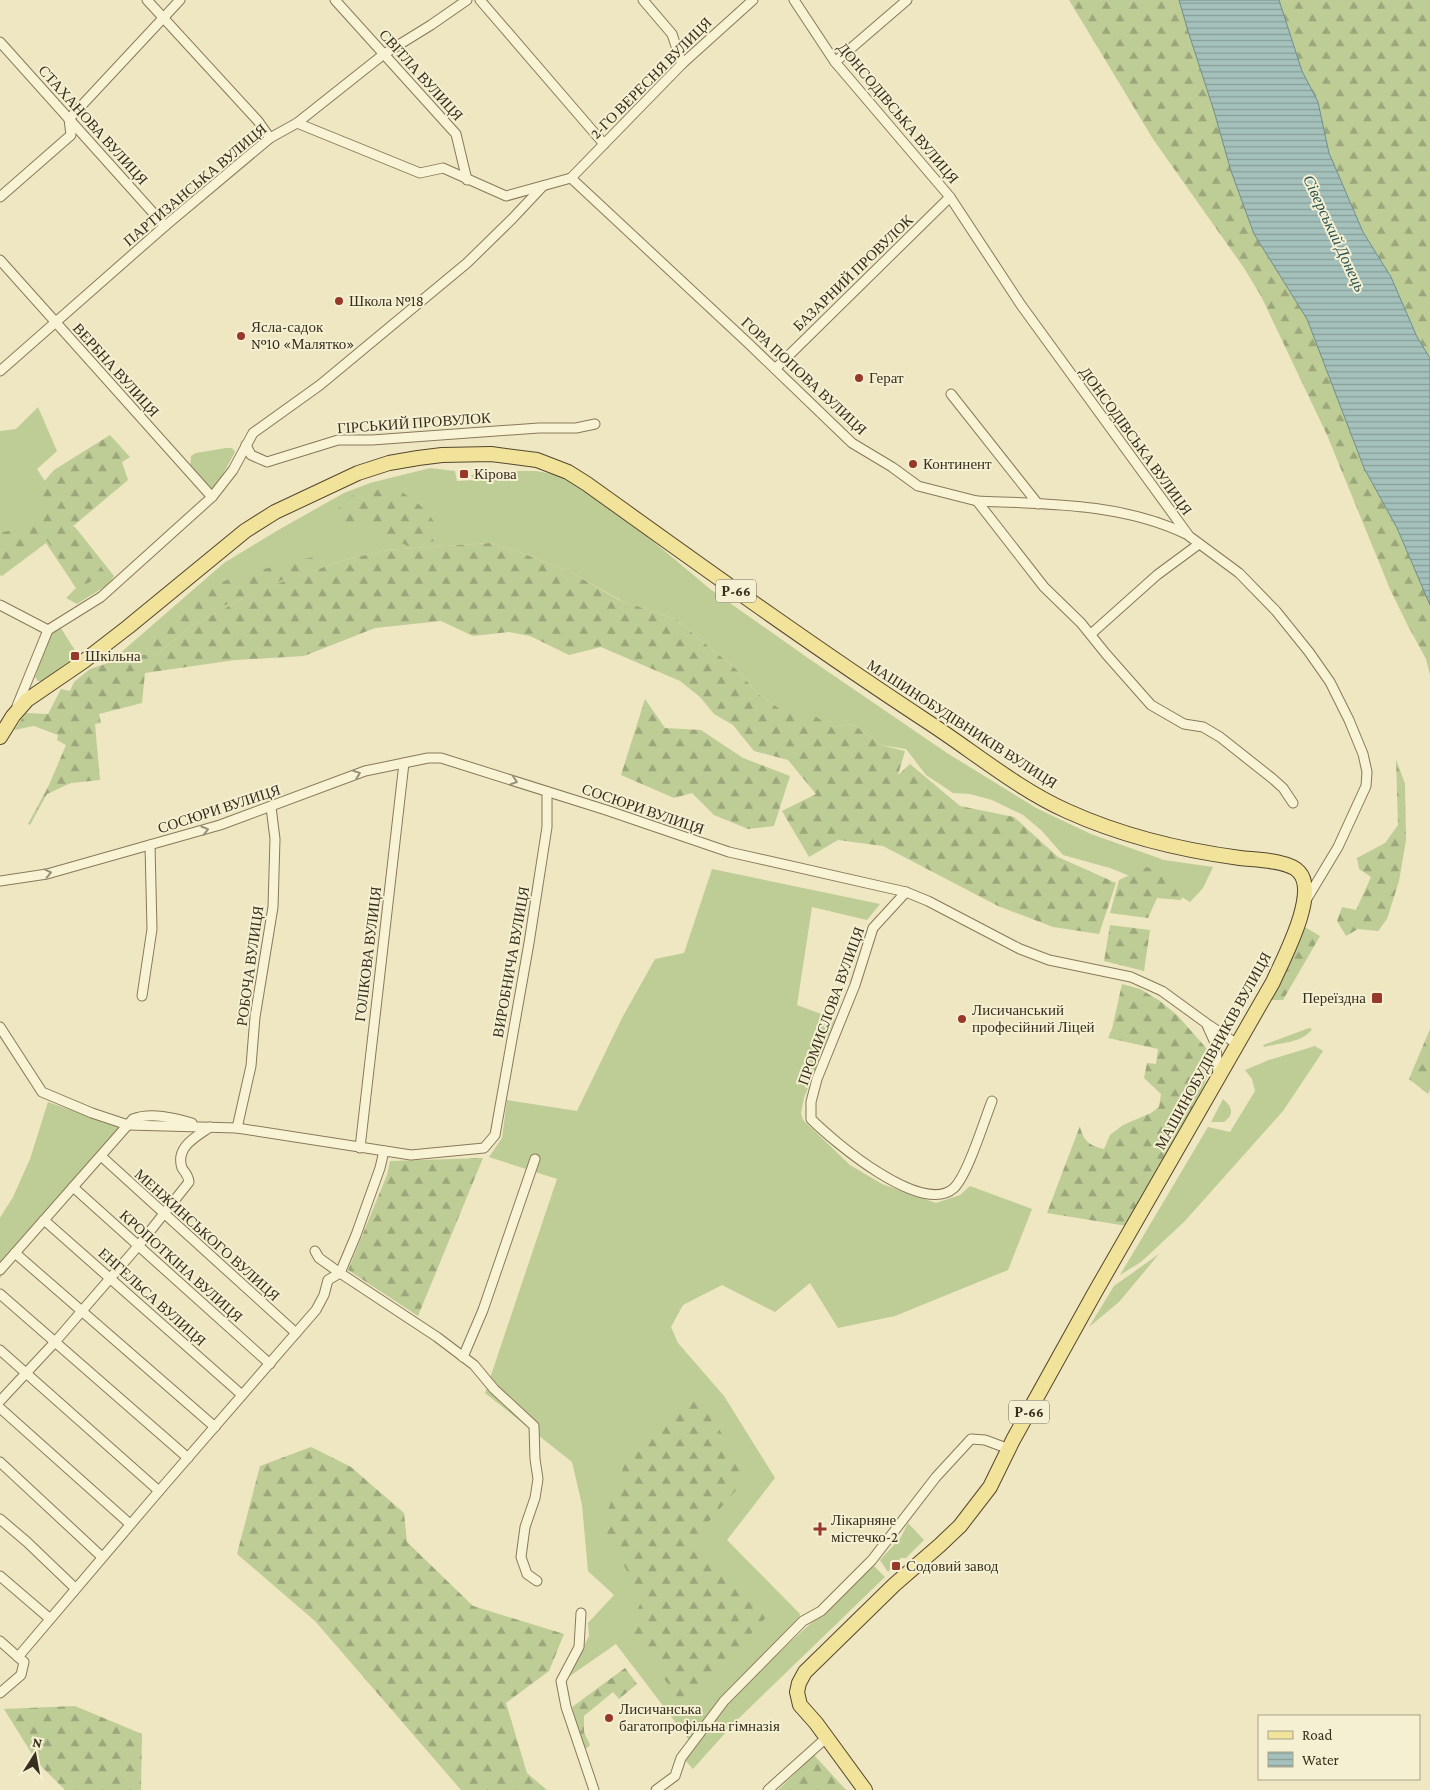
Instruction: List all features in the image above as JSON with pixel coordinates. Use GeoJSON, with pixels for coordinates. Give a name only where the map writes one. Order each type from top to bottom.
{"type":"FeatureCollection","features":[{"type":"Feature","properties":{"kind":"main road","name":"МАШИНОБУДІВНИКІВ ВУЛИЦЯ"},"geometry":{"type":"LineString","coordinates":[[0,736],[13,716],[27,700],[84,661],[245,531],[275,512],[358,472],[389,463],[442,455],[491,454],[518,456],[552,464],[587,484],[841,665],[1021,786],[1066,811],[1124,834],[1170,847],[1290,865],[1299,871],[1304,880],[1306,891],[1304,904],[1288,949],[1272,982],[1094,1294],[990,1487],[960,1526],[894,1584],[806,1672],[799,1683],[797,1692],[800,1705],[826,1738]]}},
{"type":"Feature","properties":{"kind":"main road","name":"Р-66"},"geometry":{"type":"LineString","coordinates":[[826,1738],[865,1790]]}},
{"type":"Feature","properties":{"kind":"street"},"geometry":{"type":"LineString","coordinates":[[147,0],[258,121],[270,138]]}},
{"type":"Feature","properties":{"kind":"street"},"geometry":{"type":"LineString","coordinates":[[0,197],[70,135],[69,119],[180,0]]}},
{"type":"Feature","properties":{"kind":"street","name":"СВІТЛА ВУЛИЦЯ"},"geometry":{"type":"LineString","coordinates":[[335,0],[456,134],[467,180]]}},
{"type":"Feature","properties":{"kind":"street","name":"ПАРТИЗАНСЬКА ВУЛИЦЯ"},"geometry":{"type":"LineString","coordinates":[[0,371],[165,226],[270,138],[297,123],[384,54],[432,25],[467,0]]}},
{"type":"Feature","properties":{"kind":"street"},"geometry":{"type":"LineString","coordinates":[[480,0],[604,144]]}},
{"type":"Feature","properties":{"kind":"street"},"geometry":{"type":"LineString","coordinates":[[643,0],[672,34],[682,64]]}},
{"type":"Feature","properties":{"kind":"street","name":"2-ГО ВЕРЕСНЯ ВУЛИЦЯ"},"geometry":{"type":"LineString","coordinates":[[571,178],[682,64],[753,0]]}},
{"type":"Feature","properties":{"kind":"street","name":"ДОНСОДІВСЬКА ВУЛИЦЯ"},"geometry":{"type":"LineString","coordinates":[[794,0],[835,62],[950,197],[1021,305],[1189,536],[1239,574],[1276,611],[1330,682],[1363,754],[1367,772],[1366,786],[1338,848],[1304,904]]}},
{"type":"Feature","properties":{"kind":"street"},"geometry":{"type":"LineString","coordinates":[[835,62],[907,0]]}},
{"type":"Feature","properties":{"kind":"street","name":"СТАХАНОВА ВУЛИЦЯ"},"geometry":{"type":"LineString","coordinates":[[0,42],[165,226]]}},
{"type":"Feature","properties":{"kind":"street"},"geometry":{"type":"LineString","coordinates":[[297,123],[420,173],[443,168],[506,196],[571,178]]}},
{"type":"Feature","properties":{"kind":"street","name":"ГОРА ПОПОВА ВУЛИЦЯ"},"geometry":{"type":"LineString","coordinates":[[571,178],[776,369],[852,443],[892,467],[918,486],[976,501],[1038,504],[1128,514],[1164,524],[1189,536]]}},
{"type":"Feature","properties":{"kind":"street"},"geometry":{"type":"LineString","coordinates":[[13,716],[48,630],[100,597],[212,497],[233,470],[253,433],[320,385],[467,263],[512,220],[543,186]]}},
{"type":"Feature","properties":{"kind":"street","name":"БАЗАРНИЙ ПРОВУЛОК"},"geometry":{"type":"LineString","coordinates":[[776,369],[950,197]]}},
{"type":"Feature","properties":{"kind":"street","name":"ВЕРБНА ВУЛИЦЯ"},"geometry":{"type":"LineString","coordinates":[[0,260],[212,497]]}},
{"type":"Feature","properties":{"kind":"street"},"geometry":{"type":"LineString","coordinates":[[952,394],[1038,504]]}},
{"type":"Feature","properties":{"kind":"street","name":"ГІРСЬКИЙ ПРОВУЛОК"},"geometry":{"type":"LineString","coordinates":[[246,445],[251,455],[267,462],[338,440],[372,440],[539,428],[576,428],[595,424]]}},
{"type":"Feature","properties":{"kind":"street"},"geometry":{"type":"LineString","coordinates":[[976,501],[1044,587],[1091,634],[1151,705],[1184,724],[1203,727],[1220,737],[1273,778],[1283,788],[1293,803]]}},
{"type":"Feature","properties":{"kind":"street"},"geometry":{"type":"LineString","coordinates":[[1091,634],[1157,575],[1198,544]]}},
{"type":"Feature","properties":{"kind":"street"},"geometry":{"type":"LineString","coordinates":[[0,605],[48,630]]}},
{"type":"Feature","properties":{"kind":"street","name":"СОСЮРИ ВУЛИЦЯ"},"geometry":{"type":"LineString","coordinates":[[0,881],[47,874],[220,825],[365,771],[428,758],[441,758],[729,852],[906,892],[928,901],[1020,948],[1049,960],[1131,977],[1147,983],[1162,991],[1237,1044]]}},
{"type":"Feature","properties":{"kind":"street","name":"ГОЛІКОВА ВУЛИЦЯ"},"geometry":{"type":"LineString","coordinates":[[360,1148],[404,763]]}},
{"type":"Feature","properties":{"kind":"street","name":"ВИРОБНИЧА ВУЛИЦЯ"},"geometry":{"type":"LineString","coordinates":[[384,1151],[411,1155],[484,1148],[495,1136],[547,827],[547,792]]}},
{"type":"Feature","properties":{"kind":"street","name":"РОБОЧА ВУЛИЦЯ"},"geometry":{"type":"LineString","coordinates":[[237,1128],[251,1066],[255,1017],[273,907],[275,839],[271,807]]}},
{"type":"Feature","properties":{"kind":"street"},"geometry":{"type":"LineString","coordinates":[[142,996],[152,929],[150,845]]}},
{"type":"Feature","properties":{"kind":"street","name":"ПРОМИСЛОВА ВУЛИЦЯ"},"geometry":{"type":"LineString","coordinates":[[906,892],[873,928],[855,985],[817,1079],[811,1102],[811,1119],[825,1133],[866,1165],[891,1180],[922,1192],[936,1194],[952,1189],[962,1177],[992,1101]]}},
{"type":"Feature","properties":{"kind":"street"},"geometry":{"type":"LineString","coordinates":[[1206,1023],[1216,1045],[1218,1079]]}},
{"type":"Feature","properties":{"kind":"street"},"geometry":{"type":"LineString","coordinates":[[0,1045],[2,1030]]}},
{"type":"Feature","properties":{"kind":"street"},"geometry":{"type":"LineString","coordinates":[[2,1030],[42,1092],[92,1113],[128,1125],[237,1128],[384,1151],[380,1168],[340,1273],[328,1280],[324,1295],[316,1310],[75,1588],[18,1657]]}},
{"type":"Feature","properties":{"kind":"street"},"geometry":{"type":"LineString","coordinates":[[0,1270],[128,1125]]}},
{"type":"Feature","properties":{"kind":"street"},"geometry":{"type":"LineString","coordinates":[[0,1401],[164,1215],[189,1182],[188,1175],[182,1168],[182,1153],[185,1145],[210,1127]]}},
{"type":"Feature","properties":{"kind":"street","name":"МЕНЖИНСЬКОГО ВУЛИЦЯ"},"geometry":{"type":"LineString","coordinates":[[100,1156],[296,1333]]}},
{"type":"Feature","properties":{"kind":"street"},"geometry":{"type":"LineString","coordinates":[[463,1357],[483,1310],[535,1159]]}},
{"type":"Feature","properties":{"kind":"street","name":"КРОПОТКІНА ВУЛИЦЯ"},"geometry":{"type":"LineString","coordinates":[[73,1187],[270,1364]]}},
{"type":"Feature","properties":{"kind":"street","name":"ЕНГЕЛЬСА ВУЛИЦЯ"},"geometry":{"type":"LineString","coordinates":[[44,1220],[242,1395]]}},
{"type":"Feature","properties":{"kind":"street"},"geometry":{"type":"LineString","coordinates":[[315,1251],[319,1258],[430,1332],[474,1365],[494,1389],[534,1426],[538,1479],[535,1498],[525,1527],[521,1557],[527,1574],[538,1581]]}},
{"type":"Feature","properties":{"kind":"street"},"geometry":{"type":"LineString","coordinates":[[15,1253],[215,1427]]}},
{"type":"Feature","properties":{"kind":"street"},"geometry":{"type":"LineString","coordinates":[[0,1294],[188,1458]]}},
{"type":"Feature","properties":{"kind":"street"},"geometry":{"type":"LineString","coordinates":[[0,1350],[159,1491]]}},
{"type":"Feature","properties":{"kind":"street"},"geometry":{"type":"LineString","coordinates":[[0,1408],[130,1524]]}},
{"type":"Feature","properties":{"kind":"street"},"geometry":{"type":"LineString","coordinates":[[656,1790],[675,1776],[681,1758],[724,1701],[803,1621],[821,1611],[872,1560],[936,1477],[972,1439],[985,1440],[1009,1449]]}},
{"type":"Feature","properties":{"kind":"street"},"geometry":{"type":"LineString","coordinates":[[0,1462],[102,1557]]}},
{"type":"Feature","properties":{"kind":"street"},"geometry":{"type":"LineString","coordinates":[[0,1519],[75,1588]]}},
{"type":"Feature","properties":{"kind":"street"},"geometry":{"type":"LineString","coordinates":[[0,1576],[50,1618]]}},
{"type":"Feature","properties":{"kind":"street"},"geometry":{"type":"LineString","coordinates":[[581,1613],[579,1647],[561,1681],[566,1707],[594,1790]]}},
{"type":"Feature","properties":{"kind":"street"},"geometry":{"type":"LineString","coordinates":[[0,1641],[24,1662],[20,1676],[0,1693]]}},
{"type":"Feature","properties":{"kind":"street"},"geometry":{"type":"LineString","coordinates":[[768,1790],[826,1738]]}},
{"type":"Feature","properties":{"kind":"green space"},"geometry":{"type":"Polygon","coordinates":[[[1069,0],[1179,0],[1231,171],[1254,234],[1307,319],[1364,468],[1397,528],[1430,605],[1430,675],[1426,659],[1390,589],[1327,435],[1261,296],[1244,268],[1153,139],[1069,0]]]}},
{"type":"Feature","properties":{"kind":"green space"},"geometry":{"type":"Polygon","coordinates":[[[1279,0],[1430,0],[1430,358],[1417,337],[1391,277],[1363,232],[1329,153],[1318,102],[1302,71],[1279,0]]]}},
{"type":"Feature","properties":{"kind":"green space"},"geometry":{"type":"Polygon","coordinates":[[[38,407],[57,451],[37,469],[56,498],[55,522],[75,527],[114,576],[109,584],[77,604],[66,598],[76,588],[46,543],[2,576],[0,575],[0,431],[16,429],[38,407]]]}},
{"type":"Feature","properties":{"kind":"green space"},"geometry":{"type":"Polygon","coordinates":[[[110,435],[130,457],[122,462],[128,480],[72,527],[106,574],[78,588],[46,539],[0,568],[0,533],[42,522],[35,492],[54,470],[110,435]]]}},
{"type":"Feature","properties":{"kind":"green space"},"geometry":{"type":"Polygon","coordinates":[[[232,448],[235,452],[219,481],[211,490],[190,468],[191,456],[196,453],[232,448]]]}},
{"type":"Feature","properties":{"kind":"green space"},"geometry":{"type":"Polygon","coordinates":[[[430,468],[455,471],[457,481],[474,480],[471,475],[508,471],[536,471],[558,475],[623,516],[710,589],[947,753],[1038,809],[1091,834],[1164,860],[1213,867],[1203,888],[1190,902],[1180,896],[1110,868],[1063,855],[1041,830],[1023,815],[992,800],[970,794],[953,793],[926,775],[906,749],[881,745],[853,724],[831,727],[783,711],[758,694],[736,669],[675,619],[622,601],[572,573],[522,553],[490,543],[386,550],[341,561],[260,590],[191,626],[156,655],[131,655],[126,648],[224,563],[280,529],[344,493],[370,483],[430,468]]]}},
{"type":"Feature","properties":{"kind":"green space"},"geometry":{"type":"Polygon","coordinates":[[[394,486],[425,509],[446,539],[408,546],[364,526],[326,521],[351,496],[394,486]]]}},
{"type":"Feature","properties":{"kind":"green space"},"geometry":{"type":"Polygon","coordinates":[[[490,543],[522,553],[572,573],[619,600],[675,619],[736,669],[758,694],[783,711],[809,712],[831,727],[853,724],[881,745],[905,751],[898,775],[910,764],[960,806],[1014,817],[1058,857],[1116,883],[1099,934],[1053,927],[998,906],[883,846],[838,840],[809,857],[782,811],[816,794],[788,760],[754,751],[733,725],[714,714],[700,697],[680,681],[601,647],[569,655],[530,636],[509,632],[473,636],[441,621],[375,628],[304,656],[235,660],[145,673],[142,703],[99,714],[101,723],[95,724],[100,780],[71,783],[47,794],[30,825],[28,824],[49,785],[66,745],[57,740],[58,735],[34,726],[14,730],[26,713],[48,714],[61,689],[70,691],[74,682],[90,669],[111,662],[126,648],[131,655],[156,655],[191,626],[258,591],[206,613],[155,652],[130,649],[184,601],[231,578],[298,560],[331,554],[311,567],[262,589],[341,561],[386,550],[490,543]]]}},
{"type":"Feature","properties":{"kind":"green space"},"geometry":{"type":"Polygon","coordinates":[[[59,625],[76,652],[70,656],[72,659],[41,681],[38,681],[35,677],[52,630],[59,625]]]}},
{"type":"Feature","properties":{"kind":"green space"},"geometry":{"type":"Polygon","coordinates":[[[645,699],[665,728],[701,730],[743,758],[790,776],[774,826],[748,829],[714,815],[692,793],[674,798],[621,775],[645,699]]]}},
{"type":"Feature","properties":{"kind":"green space"},"geometry":{"type":"Polygon","coordinates":[[[1396,759],[1405,784],[1406,840],[1399,881],[1387,919],[1378,931],[1358,929],[1346,936],[1337,921],[1342,907],[1356,910],[1371,877],[1359,869],[1357,858],[1385,843],[1398,825],[1396,759]]]}},
{"type":"Feature","properties":{"kind":"green space"},"geometry":{"type":"Polygon","coordinates":[[[1147,867],[1187,886],[1181,900],[1157,898],[1148,918],[1110,913],[1119,880],[1147,867]]]}},
{"type":"Feature","properties":{"kind":"green space"},"geometry":{"type":"Polygon","coordinates":[[[712,869],[880,904],[867,920],[812,907],[797,1005],[835,1019],[804,1098],[801,1113],[803,1120],[850,1165],[882,1184],[936,1203],[960,1195],[970,1186],[1032,1209],[1008,1270],[895,1316],[838,1328],[810,1283],[775,1312],[722,1285],[683,1305],[671,1327],[678,1343],[724,1396],[775,1478],[727,1540],[800,1614],[799,1620],[716,1703],[689,1740],[616,1644],[567,1678],[589,1636],[588,1623],[614,1595],[588,1571],[582,1505],[572,1462],[485,1393],[557,1179],[489,1157],[502,1138],[507,1100],[577,1111],[622,1018],[655,959],[684,953],[712,869]]]}},
{"type":"Feature","properties":{"kind":"green space"},"geometry":{"type":"Polygon","coordinates":[[[1110,925],[1150,930],[1144,971],[1104,961],[1110,925]]]}},
{"type":"Feature","properties":{"kind":"green space"},"geometry":{"type":"Polygon","coordinates":[[[1303,926],[1320,936],[1283,1000],[1271,1000],[1303,926]]]}},
{"type":"Feature","properties":{"kind":"green space"},"geometry":{"type":"Polygon","coordinates":[[[1122,984],[1140,989],[1160,1001],[1178,1016],[1207,1049],[1209,1066],[1205,1083],[1191,1111],[1127,1226],[1047,1213],[1080,1126],[1088,1142],[1104,1149],[1110,1135],[1123,1125],[1151,1113],[1159,1107],[1161,1094],[1144,1078],[1147,1063],[1156,1064],[1158,1049],[1108,1038],[1112,1029],[1122,984]]]}},
{"type":"Feature","properties":{"kind":"green space"},"geometry":{"type":"Polygon","coordinates":[[[1309,1028],[1312,1029],[1308,1034],[1297,1040],[1264,1047],[1263,1045],[1309,1028]]]}},
{"type":"Feature","properties":{"kind":"green space"},"geometry":{"type":"Polygon","coordinates":[[[1430,1029],[1430,1090],[1428,1094],[1409,1079],[1430,1029]]]}},
{"type":"Feature","properties":{"kind":"green space"},"geometry":{"type":"Polygon","coordinates":[[[1315,1046],[1323,1051],[1283,1111],[1184,1222],[1141,1262],[1120,1275],[1208,1127],[1230,1132],[1255,1091],[1252,1079],[1245,1070],[1269,1060],[1315,1046]]]}},
{"type":"Feature","properties":{"kind":"green space"},"geometry":{"type":"Polygon","coordinates":[[[1223,1099],[1231,1110],[1230,1116],[1224,1122],[1211,1122],[1223,1099]]]}},
{"type":"Feature","properties":{"kind":"green space"},"geometry":{"type":"Polygon","coordinates":[[[48,1102],[128,1130],[0,1278],[0,1218],[13,1197],[30,1159],[48,1102]]]}},
{"type":"Feature","properties":{"kind":"green space"},"geometry":{"type":"Polygon","coordinates":[[[483,1158],[418,1316],[348,1270],[387,1175],[390,1161],[483,1158]]]}},
{"type":"Feature","properties":{"kind":"green space"},"geometry":{"type":"Polygon","coordinates":[[[1159,1254],[1119,1302],[1089,1327],[1114,1286],[1159,1254]]]}},
{"type":"Feature","properties":{"kind":"green space"},"geometry":{"type":"Polygon","coordinates":[[[695,1395],[750,1474],[693,1540],[770,1613],[684,1707],[628,1627],[643,1599],[602,1527],[630,1449],[695,1395]]]}},
{"type":"Feature","properties":{"kind":"green space"},"geometry":{"type":"Polygon","coordinates":[[[311,1447],[351,1467],[404,1513],[407,1542],[473,1606],[564,1634],[549,1671],[506,1703],[527,1773],[547,1790],[461,1790],[315,1621],[237,1554],[260,1466],[311,1447]]]}},
{"type":"Feature","properties":{"kind":"green space"},"geometry":{"type":"Polygon","coordinates":[[[908,1523],[924,1540],[906,1558],[901,1558],[888,1572],[880,1560],[901,1537],[908,1523]]]}},
{"type":"Feature","properties":{"kind":"green space"},"geometry":{"type":"Polygon","coordinates":[[[874,1566],[885,1577],[736,1721],[693,1769],[685,1760],[723,1707],[787,1645],[874,1566]]]}},
{"type":"Feature","properties":{"kind":"green space"},"geometry":{"type":"Polygon","coordinates":[[[625,1668],[637,1684],[619,1699],[613,1692],[584,1716],[584,1732],[590,1745],[586,1749],[582,1742],[572,1707],[625,1668]]]}},
{"type":"Feature","properties":{"kind":"green space"},"geometry":{"type":"Polygon","coordinates":[[[75,1706],[142,1734],[141,1790],[65,1790],[37,1762],[4,1709],[75,1706]]]}},
{"type":"Feature","properties":{"kind":"green space"},"geometry":{"type":"Polygon","coordinates":[[[814,1755],[846,1790],[778,1790],[814,1755]]]}},
{"type":"Feature","properties":{"kind":"water","name":"Сіверський Донець"},"geometry":{"type":"Polygon","coordinates":[[[1179,0],[1279,0],[1302,71],[1318,102],[1329,153],[1363,232],[1391,277],[1417,337],[1430,358],[1430,605],[1397,528],[1364,468],[1307,319],[1254,234],[1231,171],[1179,0]]]}},
{"type":"Feature","properties":{"kind":"place","name":"Школа №18"},"geometry":{"type":"Point","coordinates":[339,301]}},
{"type":"Feature","properties":{"kind":"place","name":"Ясла-садок №10 «Малятко»"},"geometry":{"type":"Point","coordinates":[241,336]}},
{"type":"Feature","properties":{"kind":"place","name":"Герат"},"geometry":{"type":"Point","coordinates":[859,378]}},
{"type":"Feature","properties":{"kind":"place","name":"Континент"},"geometry":{"type":"Point","coordinates":[913,464]}},
{"type":"Feature","properties":{"kind":"place","name":"Кірова"},"geometry":{"type":"Point","coordinates":[464,474]}},
{"type":"Feature","properties":{"kind":"place","name":"Шкільна"},"geometry":{"type":"Point","coordinates":[75,656]}},
{"type":"Feature","properties":{"kind":"place","name":"Переїздна"},"geometry":{"type":"Point","coordinates":[1377,998]}},
{"type":"Feature","properties":{"kind":"place","name":"Лисичанський професійний Ліцей"},"geometry":{"type":"Point","coordinates":[962,1019]}},
{"type":"Feature","properties":{"kind":"place","name":"Лікарняне містечко-2"},"geometry":{"type":"Point","coordinates":[820,1529]}},
{"type":"Feature","properties":{"kind":"place","name":"Содовий завод"},"geometry":{"type":"Point","coordinates":[896,1566]}},
{"type":"Feature","properties":{"kind":"place","name":"Лисичанська багатопрофільна гімназія"},"geometry":{"type":"Point","coordinates":[609,1718]}}]}
